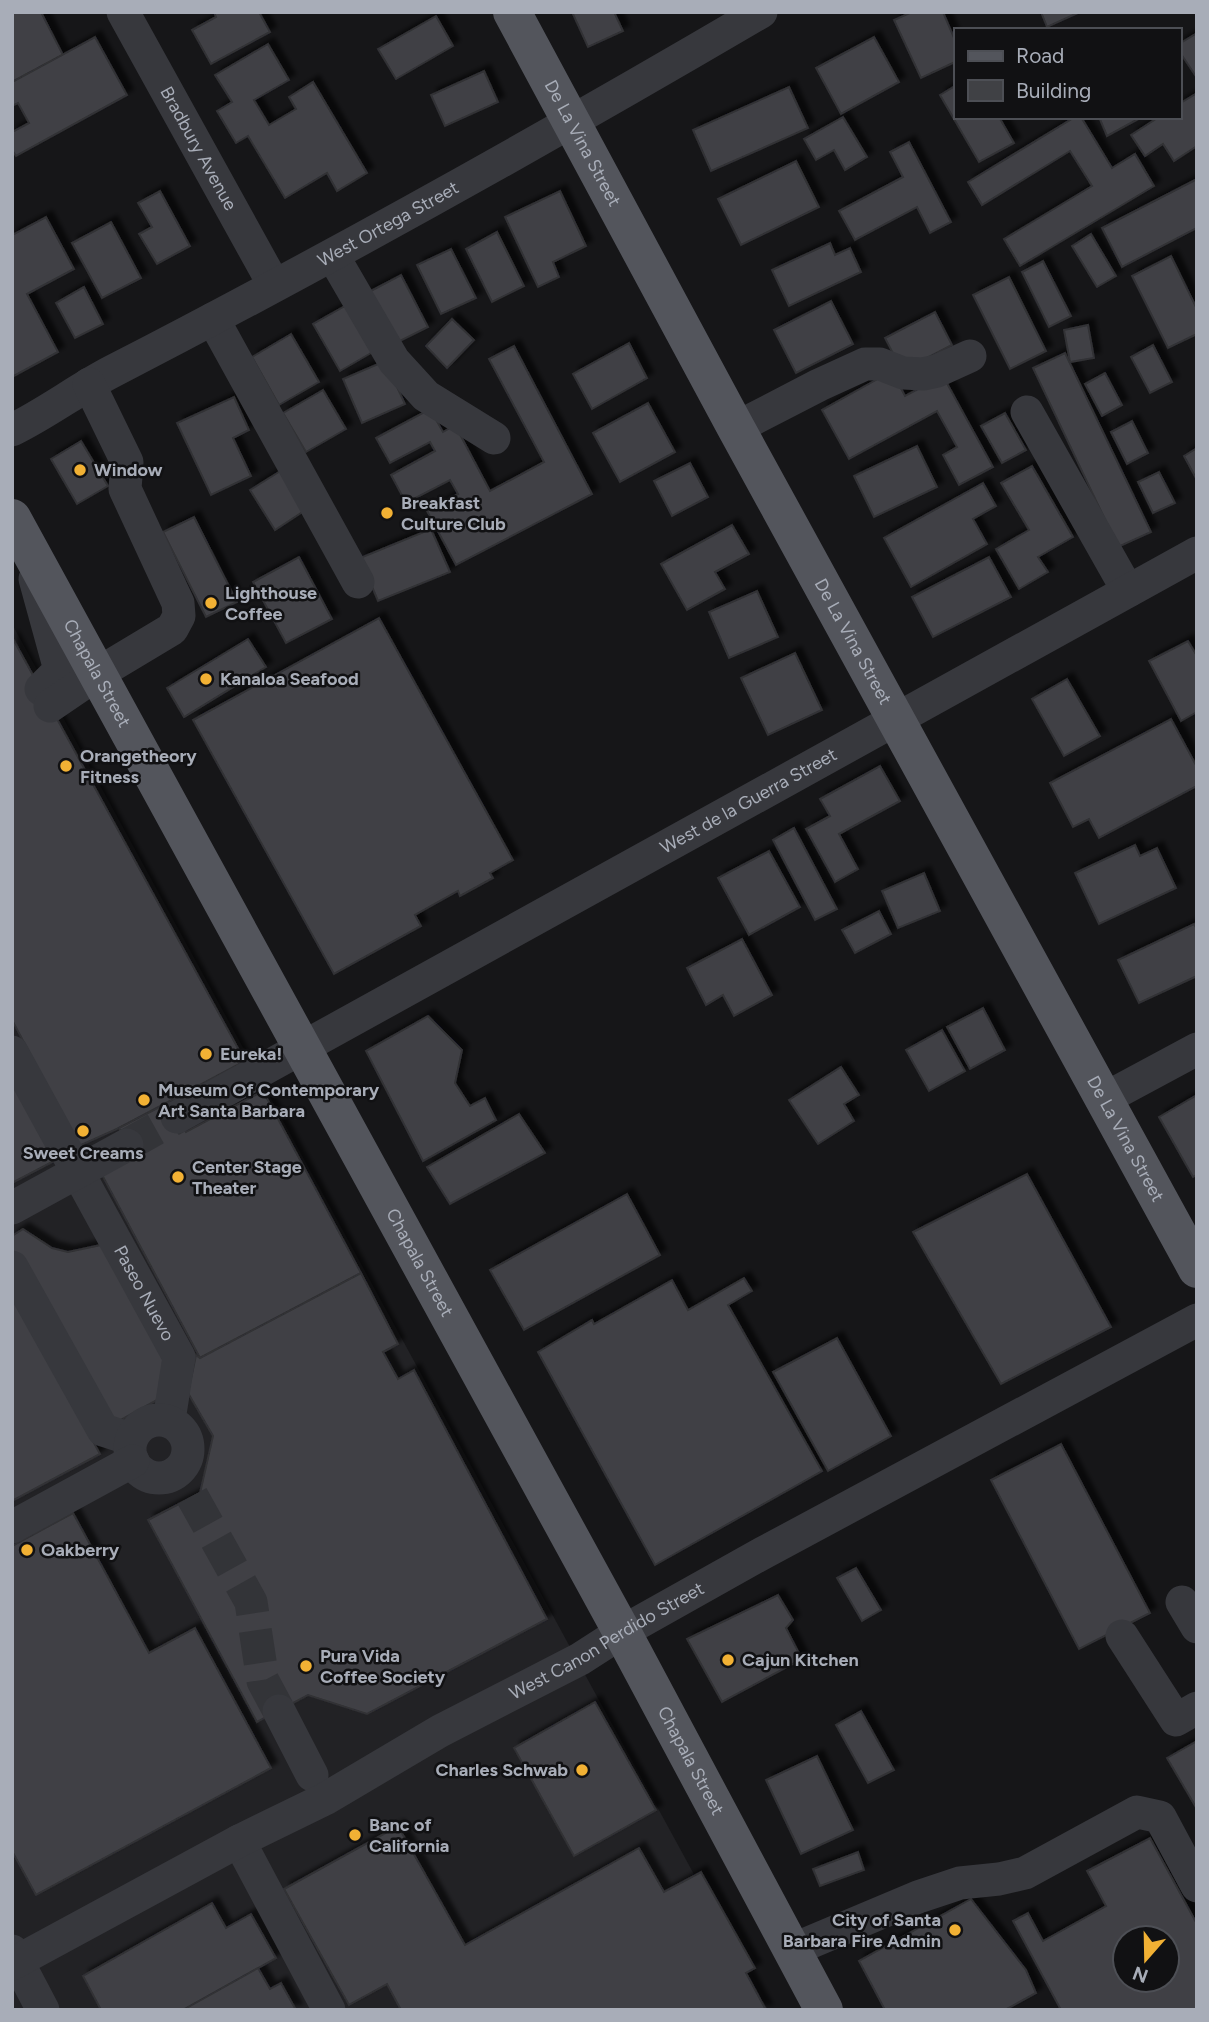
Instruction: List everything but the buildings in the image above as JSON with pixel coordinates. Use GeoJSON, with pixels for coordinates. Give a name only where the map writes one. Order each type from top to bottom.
{"type":"FeatureCollection","features":[{"type":"Feature","properties":{"kind":"main road","name":"De La Vina Street"},"geometry":{"type":"LineString","coordinates":[[512,12],[895,720],[1197,1269]]}},
{"type":"Feature","properties":{"kind":"main road","name":"Chapala Street"},"geometry":{"type":"LineString","coordinates":[[19,530],[622,1632],[824,2010]]}},
{"type":"Feature","properties":{"kind":"street","name":"Bradbury Avenue"},"geometry":{"type":"LineString","coordinates":[[123,12],[274,285]]}},
{"type":"Feature","properties":{"kind":"street","name":"West Ortega Street"},"geometry":{"type":"LineString","coordinates":[[12,430],[89,384],[333,256],[573,122],[761,12]]}},
{"type":"Feature","properties":{"kind":"street"},"geometry":{"type":"LineString","coordinates":[[333,256],[394,361],[426,396],[495,438]]}},
{"type":"Feature","properties":{"kind":"street"},"geometry":{"type":"LineString","coordinates":[[213,319],[358,582]]}},
{"type":"Feature","properties":{"kind":"street"},"geometry":{"type":"LineString","coordinates":[[736,428],[865,364],[880,364],[903,373],[923,374],[937,371],[970,356]]}},
{"type":"Feature","properties":{"kind":"street"},"geometry":{"type":"LineString","coordinates":[[19,530],[60,670],[50,705],[103,685],[172,629],[179,617],[178,603],[125,488],[127,462],[89,384]]}},
{"type":"Feature","properties":{"kind":"street"},"geometry":{"type":"LineString","coordinates":[[1027,412],[1128,591]]}},
{"type":"Feature","properties":{"kind":"street","name":"West de la Guerra Street"},"geometry":{"type":"LineString","coordinates":[[301,1049],[1197,553]]}},
{"type":"Feature","properties":{"kind":"street"},"geometry":{"type":"LineString","coordinates":[[177,1117],[301,1049]]}},
{"type":"Feature","properties":{"kind":"street"},"geometry":{"type":"LineString","coordinates":[[1104,1099],[1197,1049]]}},
{"type":"Feature","properties":{"kind":"street","name":"Paseo Nuevo"},"geometry":{"type":"LineString","coordinates":[[12,1052],[179,1357],[169,1420]]}},
{"type":"Feature","properties":{"kind":"street"},"geometry":{"type":"LineString","coordinates":[[12,1208],[127,1145]]}},
{"type":"Feature","properties":{"kind":"street"},"geometry":{"type":"LineString","coordinates":[[12,1267],[103,1430],[132,1450]]}},
{"type":"Feature","properties":{"kind":"street","name":"West Canon Perdido Street"},"geometry":{"type":"LineString","coordinates":[[14,1959],[325,1799],[440,1731],[580,1659],[622,1632],[763,1553],[1197,1320]]}},
{"type":"Feature","properties":{"kind":"street"},"geometry":{"type":"LineString","coordinates":[[153,1419],[169,1420],[182,1430],[189,1443],[185,1484],[149,1477],[136,1468],[132,1450],[140,1425],[153,1419]]}},
{"type":"Feature","properties":{"kind":"street"},"geometry":{"type":"LineString","coordinates":[[12,1527],[132,1450]]}},
{"type":"Feature","properties":{"kind":"street"},"geometry":{"type":"LineString","coordinates":[[1122,1636],[1176,1720],[1197,1708]]}},
{"type":"Feature","properties":{"kind":"street"},"geometry":{"type":"LineString","coordinates":[[279,1711],[312,1775]]}},
{"type":"Feature","properties":{"kind":"street"},"geometry":{"type":"LineString","coordinates":[[792,1950],[918,1897],[960,1883],[1025,1873],[1136,1812],[1160,1817],[1197,1886]]}},
{"type":"Feature","properties":{"kind":"street"},"geometry":{"type":"LineString","coordinates":[[239,1841],[329,2010]]}},
{"type":"Feature","properties":{"kind":"street"},"geometry":{"type":"LineString","coordinates":[[14,1959],[43,2010]]}},
{"type":"Feature","properties":{"kind":"shaded area"},"geometry":{"type":"Polygon","coordinates":[[[12,624],[768,2010],[12,2010],[12,624]]]}},
{"type":"Feature","properties":{"kind":"tunnel"},"geometry":{"type":"LineString","coordinates":[[127,1145],[177,1117]]}},
{"type":"Feature","properties":{"kind":"tunnel"},"geometry":{"type":"LineString","coordinates":[[192,1496],[251,1602],[263,1681],[279,1711]]}},
{"type":"Feature","properties":{"kind":"place","name":"Window"},"geometry":{"type":"Point","coordinates":[80,470]}},
{"type":"Feature","properties":{"kind":"place","name":"Breakfast Culture Club"},"geometry":{"type":"Point","coordinates":[387,513]}},
{"type":"Feature","properties":{"kind":"place","name":"Lighthouse Coffee"},"geometry":{"type":"Point","coordinates":[211,603]}},
{"type":"Feature","properties":{"kind":"place","name":"Kanaloa Seafood"},"geometry":{"type":"Point","coordinates":[206,679]}},
{"type":"Feature","properties":{"kind":"place","name":"Orangetheory Fitness"},"geometry":{"type":"Point","coordinates":[66,766]}},
{"type":"Feature","properties":{"kind":"place","name":"Eureka!"},"geometry":{"type":"Point","coordinates":[206,1054]}},
{"type":"Feature","properties":{"kind":"place","name":"Museum Of Contemporary Art Santa Barbara"},"geometry":{"type":"Point","coordinates":[144,1100]}},
{"type":"Feature","properties":{"kind":"place","name":"Sweet Creams"},"geometry":{"type":"Point","coordinates":[83,1131]}},
{"type":"Feature","properties":{"kind":"place","name":"Center Stage Theater"},"geometry":{"type":"Point","coordinates":[178,1177]}},
{"type":"Feature","properties":{"kind":"place","name":"Oakberry"},"geometry":{"type":"Point","coordinates":[27,1550]}},
{"type":"Feature","properties":{"kind":"place","name":"Cajun Kitchen"},"geometry":{"type":"Point","coordinates":[728,1660]}},
{"type":"Feature","properties":{"kind":"place","name":"Pura Vida Coffee Society"},"geometry":{"type":"Point","coordinates":[306,1666]}},
{"type":"Feature","properties":{"kind":"place","name":"Charles Schwab"},"geometry":{"type":"Point","coordinates":[582,1770]}},
{"type":"Feature","properties":{"kind":"place","name":"Banc of California"},"geometry":{"type":"Point","coordinates":[355,1835]}},
{"type":"Feature","properties":{"kind":"place","name":"City of Santa Barbara Fire Admin"},"geometry":{"type":"Point","coordinates":[955,1930]}}]}
